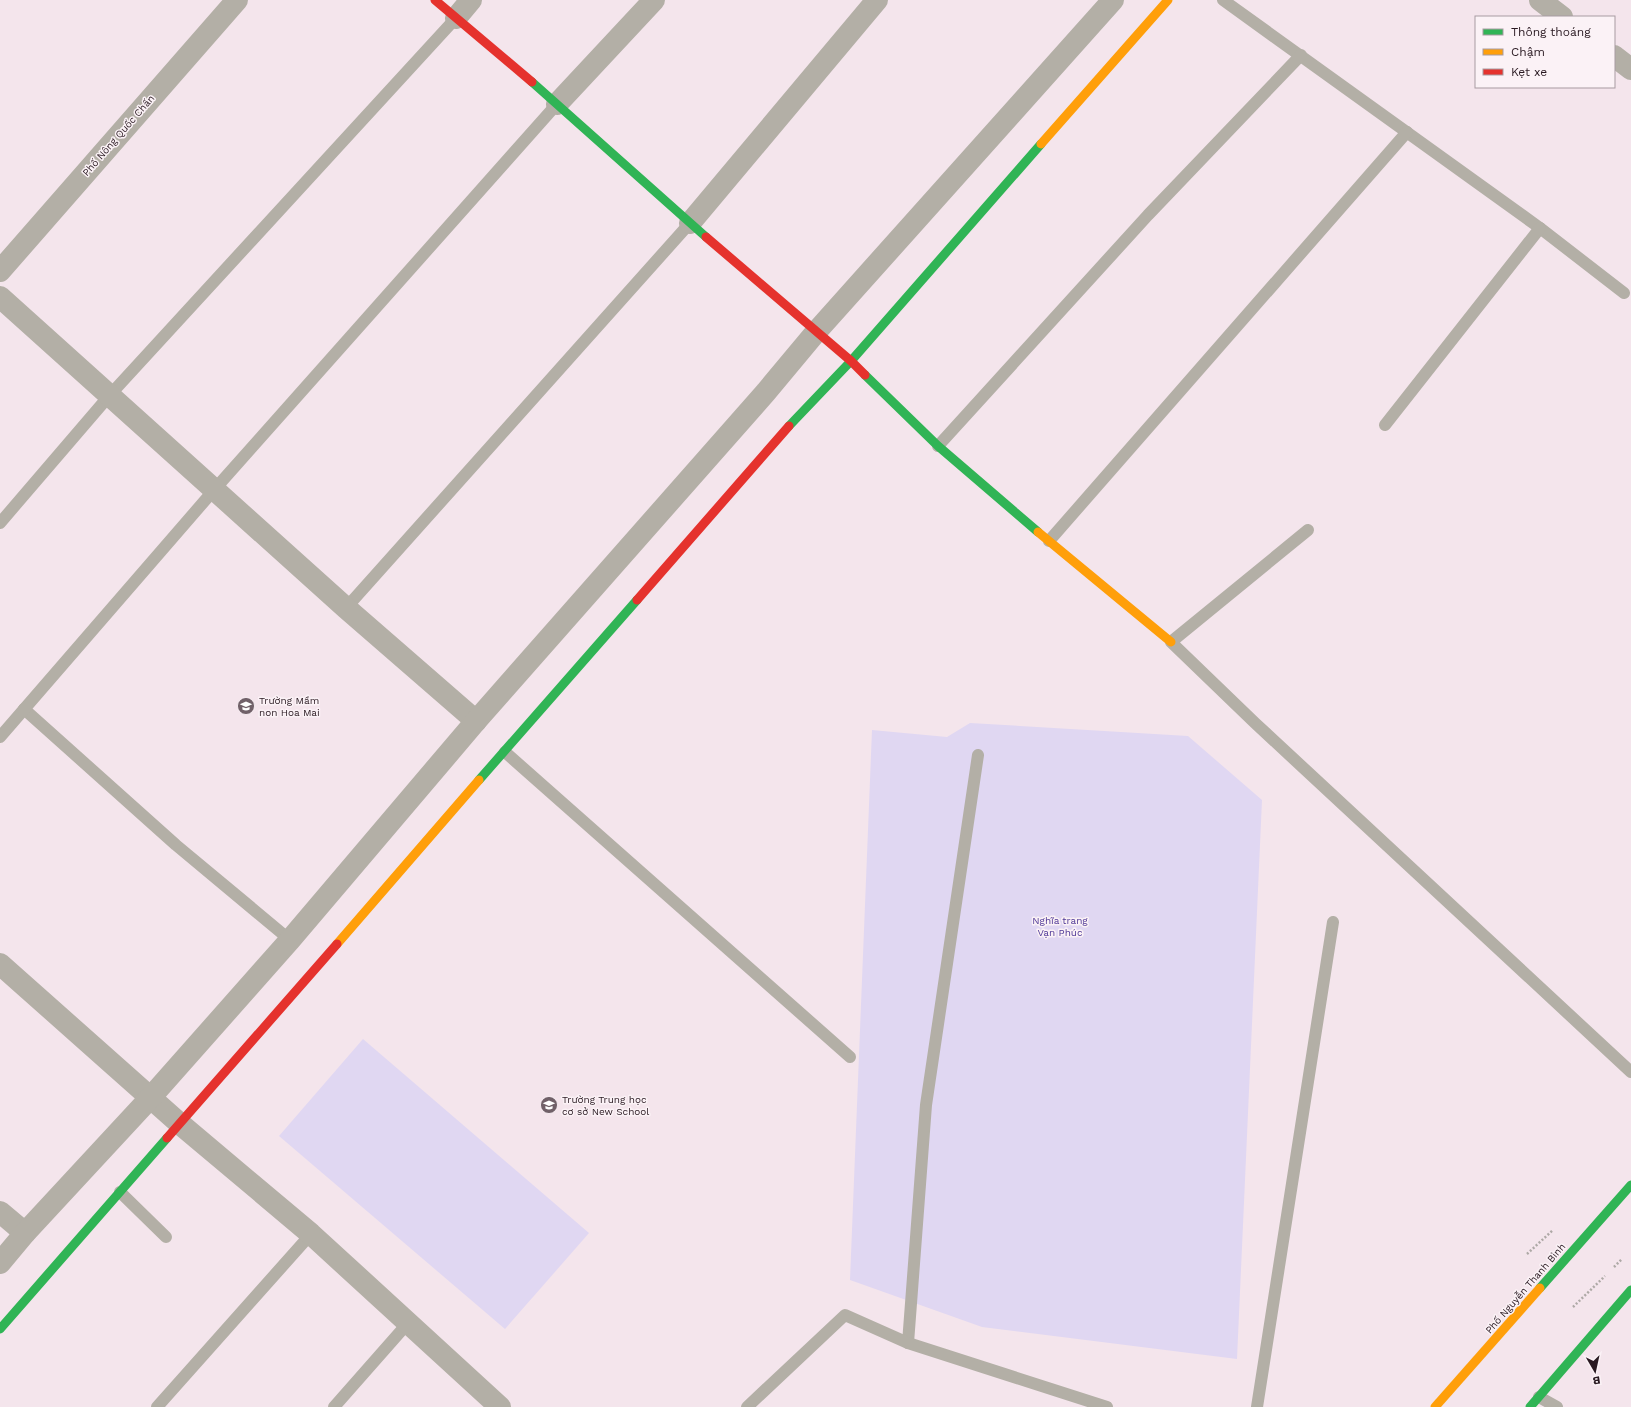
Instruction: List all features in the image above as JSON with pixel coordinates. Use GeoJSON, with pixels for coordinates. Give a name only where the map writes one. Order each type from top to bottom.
{"type":"FeatureCollection","features":[{"type":"Feature","properties":{"kind":"street","name":"Phố Nông Quốc Chấn"},"geometry":{"type":"LineString","coordinates":[[0,271],[237,0]]}},
{"type":"Feature","properties":{"kind":"street"},"geometry":{"type":"LineString","coordinates":[[435,0],[557,104],[690,223],[850,361],[938,446],[1049,541],[1171,642]]}},
{"type":"Feature","properties":{"kind":"street"},"geometry":{"type":"LineString","coordinates":[[456,18],[472,0]]}},
{"type":"Feature","properties":{"kind":"street"},"geometry":{"type":"LineString","coordinates":[[557,104],[654,0]]}},
{"type":"Feature","properties":{"kind":"street"},"geometry":{"type":"LineString","coordinates":[[690,223],[877,0]]}},
{"type":"Feature","properties":{"kind":"street"},"geometry":{"type":"LineString","coordinates":[[0,1263],[25,1233],[150,1098],[290,940],[476,721],[766,392],[816,332],[1113,0]]}},
{"type":"Feature","properties":{"kind":"street"},"geometry":{"type":"LineString","coordinates":[[0,1329],[798,416],[850,361],[1168,0]]}},
{"type":"Feature","properties":{"kind":"street"},"geometry":{"type":"LineString","coordinates":[[1540,0],[1561,16]]}},
{"type":"Feature","properties":{"kind":"street"},"geometry":{"type":"LineString","coordinates":[[1615,57],[1631,69]]}},
{"type":"Feature","properties":{"kind":"street"},"geometry":{"type":"LineString","coordinates":[[0,297],[346,608],[476,721]]}},
{"type":"Feature","properties":{"kind":"street"},"geometry":{"type":"LineString","coordinates":[[0,964],[150,1098],[311,1234],[500,1407]]}},
{"type":"Feature","properties":{"kind":"street","name":"Phố Nguyễn Thanh Bình"},"geometry":{"type":"LineString","coordinates":[[1435,1407],[1631,1185]]}},
{"type":"Feature","properties":{"kind":"street"},"geometry":{"type":"LineString","coordinates":[[0,1212],[25,1233]]}},
{"type":"Feature","properties":{"kind":"street"},"geometry":{"type":"LineString","coordinates":[[1530,1407],[1631,1290]]}},
{"type":"Feature","properties":{"kind":"lane"},"geometry":{"type":"LineString","coordinates":[[1223,0],[1540,228],[1624,293]]}},
{"type":"Feature","properties":{"kind":"lane"},"geometry":{"type":"LineString","coordinates":[[0,523],[109,396],[456,18]]}},
{"type":"Feature","properties":{"kind":"lane"},"geometry":{"type":"LineString","coordinates":[[938,446],[1148,214],[1301,55]]}},
{"type":"Feature","properties":{"kind":"lane"},"geometry":{"type":"LineString","coordinates":[[0,737],[214,490],[557,104]]}},
{"type":"Feature","properties":{"kind":"lane"},"geometry":{"type":"LineString","coordinates":[[1049,541],[1407,132]]}},
{"type":"Feature","properties":{"kind":"lane"},"geometry":{"type":"LineString","coordinates":[[346,608],[690,223]]}},
{"type":"Feature","properties":{"kind":"lane"},"geometry":{"type":"LineString","coordinates":[[1385,425],[1540,228]]}},
{"type":"Feature","properties":{"kind":"lane"},"geometry":{"type":"LineString","coordinates":[[1308,530],[1171,642],[1255,723],[1631,1072]]}},
{"type":"Feature","properties":{"kind":"lane"},"geometry":{"type":"LineString","coordinates":[[24,710],[176,845],[290,940]]}},
{"type":"Feature","properties":{"kind":"lane"},"geometry":{"type":"LineString","coordinates":[[505,752],[850,1057]]}},
{"type":"Feature","properties":{"kind":"lane"},"geometry":{"type":"LineString","coordinates":[[908,1343],[926,1105],[978,755]]}},
{"type":"Feature","properties":{"kind":"lane"},"geometry":{"type":"LineString","coordinates":[[1257,1407],[1333,922]]}},
{"type":"Feature","properties":{"kind":"lane"},"geometry":{"type":"LineString","coordinates":[[120,1192],[166,1236]]}},
{"type":"Feature","properties":{"kind":"lane"},"geometry":{"type":"LineString","coordinates":[[157,1407],[311,1234]]}},
{"type":"Feature","properties":{"kind":"lane"},"geometry":{"type":"LineString","coordinates":[[747,1407],[845,1315],[908,1343],[1108,1407]]}},
{"type":"Feature","properties":{"kind":"lane"},"geometry":{"type":"LineString","coordinates":[[334,1407],[408,1323]]}},
{"type":"Feature","properties":{"kind":"lane"},"geometry":{"type":"LineString","coordinates":[[1539,1398],[1557,1407]]}},
{"type":"Feature","properties":{"kind":"path"},"geometry":{"type":"LineString","coordinates":[[1527,1254],[1554,1229]]}},
{"type":"Feature","properties":{"kind":"path"},"geometry":{"type":"LineString","coordinates":[[1611,1270],[1622,1259]]}},
{"type":"Feature","properties":{"kind":"path"},"geometry":{"type":"LineString","coordinates":[[1573,1307],[1606,1275]]}},
{"type":"Feature","properties":{"kind":"green space","name":"Nghĩa trang Vạn Phúc"},"geometry":{"type":"Polygon","coordinates":[[[970,723],[1188,736],[1262,800],[1237,1359],[982,1327],[850,1280],[872,730],[947,737],[970,723]]]}},
{"type":"Feature","properties":{"kind":"green space"},"geometry":{"type":"Polygon","coordinates":[[[363,1039],[589,1233],[505,1329],[279,1136],[363,1039]]]}},
{"type":"Feature","properties":{"kind":"traffic: fast"},"geometry":{"type":"LineString","coordinates":[[532,82],[706,237]]}},
{"type":"Feature","properties":{"kind":"traffic: fast"},"geometry":{"type":"LineString","coordinates":[[789,426],[851,361],[1041,144]]}},
{"type":"Feature","properties":{"kind":"traffic: fast"},"geometry":{"type":"LineString","coordinates":[[865,375],[938,446],[1038,532]]}},
{"type":"Feature","properties":{"kind":"traffic: fast"},"geometry":{"type":"LineString","coordinates":[[479,780],[637,600]]}},
{"type":"Feature","properties":{"kind":"traffic: fast"},"geometry":{"type":"LineString","coordinates":[[0,1329],[167,1138]]}},
{"type":"Feature","properties":{"kind":"traffic: fast"},"geometry":{"type":"LineString","coordinates":[[1540,1288],[1631,1185]]}},
{"type":"Feature","properties":{"kind":"traffic: fast"},"geometry":{"type":"LineString","coordinates":[[1530,1407],[1631,1290]]}},
{"type":"Feature","properties":{"kind":"traffic: slow"},"geometry":{"type":"LineString","coordinates":[[1041,144],[1168,0]]}},
{"type":"Feature","properties":{"kind":"traffic: slow"},"geometry":{"type":"LineString","coordinates":[[1038,532],[1171,642]]}},
{"type":"Feature","properties":{"kind":"traffic: slow"},"geometry":{"type":"LineString","coordinates":[[337,944],[479,780]]}},
{"type":"Feature","properties":{"kind":"traffic: slow"},"geometry":{"type":"LineString","coordinates":[[1435,1407],[1540,1288]]}},
{"type":"Feature","properties":{"kind":"traffic: jam"},"geometry":{"type":"LineString","coordinates":[[435,0],[532,82]]}},
{"type":"Feature","properties":{"kind":"traffic: jam"},"geometry":{"type":"LineString","coordinates":[[706,237],[851,361],[865,375]]}},
{"type":"Feature","properties":{"kind":"traffic: jam"},"geometry":{"type":"LineString","coordinates":[[637,600],[789,426]]}},
{"type":"Feature","properties":{"kind":"traffic: jam"},"geometry":{"type":"LineString","coordinates":[[167,1138],[337,944]]}},
{"type":"Feature","properties":{"kind":"place","name":"Trường Mầm non Hoa Mai"},"geometry":{"type":"Point","coordinates":[246,706]}},
{"type":"Feature","properties":{"kind":"place","name":"Trường Trung học cơ sở New School"},"geometry":{"type":"Point","coordinates":[549,1105]}}]}
